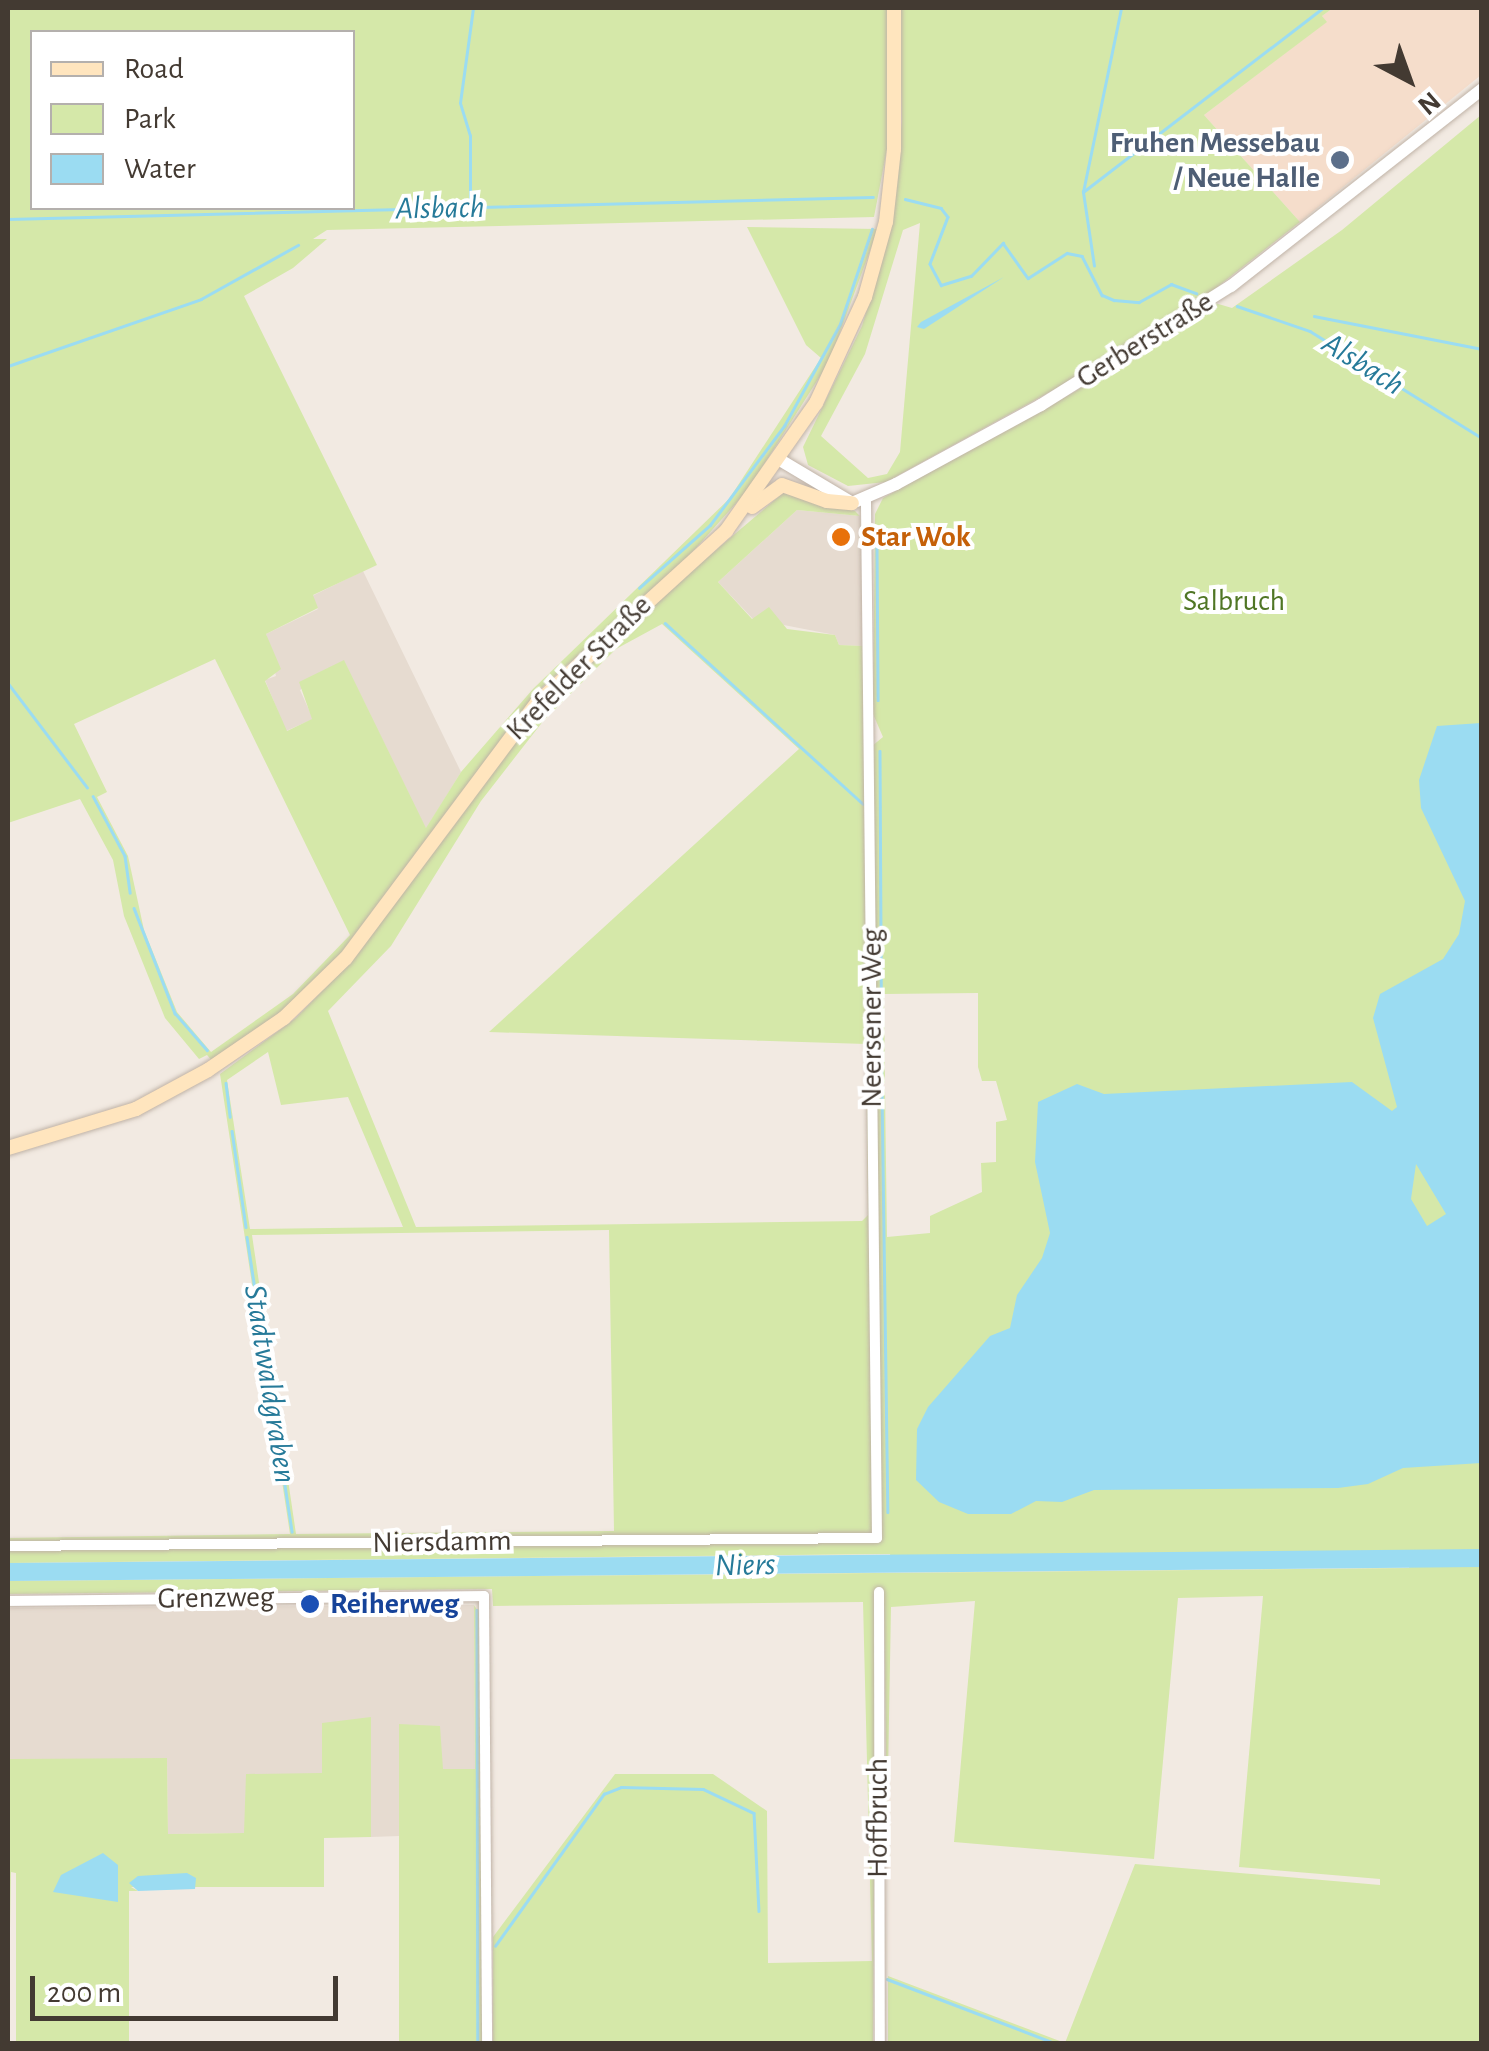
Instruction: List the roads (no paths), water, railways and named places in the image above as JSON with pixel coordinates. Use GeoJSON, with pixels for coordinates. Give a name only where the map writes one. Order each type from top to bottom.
{"type":"FeatureCollection","features":[{"type":"Feature","properties":{"kind":"main road","name":"Krefelder Straße"},"geometry":{"type":"LineString","coordinates":[[8,1148],[136,1109],[208,1070],[284,1018],[346,958],[537,703],[726,530],[780,460],[842,353],[886,222],[894,149],[894,8]]}},
{"type":"Feature","properties":{"kind":"main road"},"geometry":{"type":"LineString","coordinates":[[726,530],[782,484],[827,501],[859,500]]}},
{"type":"Feature","properties":{"kind":"street","name":"Gerberstraße"},"geometry":{"type":"LineString","coordinates":[[859,500],[1041,404],[1231,286],[1482,89]]}},
{"type":"Feature","properties":{"kind":"street"},"geometry":{"type":"LineString","coordinates":[[780,460],[859,500]]}},
{"type":"Feature","properties":{"kind":"street","name":"Neersener Weg"},"geometry":{"type":"LineString","coordinates":[[859,500],[877,1538]]}},
{"type":"Feature","properties":{"kind":"street","name":"Niersdamm"},"geometry":{"type":"LineString","coordinates":[[8,1546],[877,1538]]}},
{"type":"Feature","properties":{"kind":"street","name":"Hoffbruch"},"geometry":{"type":"LineString","coordinates":[[879,1592],[880,2044]]}},
{"type":"Feature","properties":{"kind":"street","name":"Grenzweg"},"geometry":{"type":"LineString","coordinates":[[8,1601],[484,1596],[488,2044]]}},
{"type":"Feature","properties":{"kind":"water"},"geometry":{"type":"Polygon","coordinates":[[[1004,277],[924,329],[917,327],[921,322],[1004,277]]]}},
{"type":"Feature","properties":{"kind":"water"},"geometry":{"type":"Polygon","coordinates":[[[1481,723],[1481,1463],[1403,1468],[1368,1484],[1338,1488],[1094,1490],[1062,1502],[1036,1501],[1011,1514],[968,1514],[939,1502],[916,1480],[917,1429],[928,1407],[990,1336],[1010,1328],[1017,1295],[1042,1258],[1050,1233],[1035,1162],[1038,1102],[1077,1084],[1104,1094],[1352,1082],[1392,1111],[1397,1107],[1373,1018],[1380,994],[1443,959],[1459,934],[1465,901],[1421,808],[1419,780],[1437,726],[1481,723]],[[1416,1164],[1411,1199],[1427,1226],[1446,1214],[1416,1164]]]}},
{"type":"Feature","properties":{"kind":"water","name":"Niers"},"geometry":{"type":"Polygon","coordinates":[[[1482,1549],[1481,1567],[8,1581],[8,1563],[1482,1549]]]}},
{"type":"Feature","properties":{"kind":"water"},"geometry":{"type":"Polygon","coordinates":[[[103,1853],[118,1865],[118,1902],[53,1892],[61,1875],[103,1853]]]}},
{"type":"Feature","properties":{"kind":"water"},"geometry":{"type":"Polygon","coordinates":[[[187,1873],[196,1878],[195,1889],[138,1891],[129,1883],[138,1876],[187,1873]]]}},
{"type":"Feature","properties":{"kind":"waterway"},"geometry":{"type":"LineString","coordinates":[[470,203],[470,136],[460,103],[473,8]]}},
{"type":"Feature","properties":{"kind":"waterway"},"geometry":{"type":"LineString","coordinates":[[1094,266],[1083,192],[1121,8]]}},
{"type":"Feature","properties":{"kind":"waterway"},"geometry":{"type":"LineString","coordinates":[[1083,192],[1323,8]]}},
{"type":"Feature","properties":{"kind":"waterway","name":"Alsbach"},"geometry":{"type":"LineString","coordinates":[[8,219],[873,197]]}},
{"type":"Feature","properties":{"kind":"waterway","name":"Alsbach"},"geometry":{"type":"LineString","coordinates":[[905,199],[941,208],[948,217],[930,264],[941,285],[971,276],[1003,243],[1028,278],[1067,253],[1082,256],[1102,295],[1114,300],[1139,302],[1171,284],[1196,293]]}},
{"type":"Feature","properties":{"kind":"waterway"},"geometry":{"type":"LineString","coordinates":[[639,588],[710,525],[784,426],[840,324],[872,229]]}},
{"type":"Feature","properties":{"kind":"waterway"},"geometry":{"type":"LineString","coordinates":[[8,366],[201,299],[298,245]]}},
{"type":"Feature","properties":{"kind":"waterway","name":"Alsbach"},"geometry":{"type":"LineString","coordinates":[[1237,306],[1310,331],[1482,438]]}},
{"type":"Feature","properties":{"kind":"waterway"},"geometry":{"type":"LineString","coordinates":[[1314,316],[1482,349]]}},
{"type":"Feature","properties":{"kind":"waterway"},"geometry":{"type":"LineString","coordinates":[[877,547],[878,700]]}},
{"type":"Feature","properties":{"kind":"waterway"},"geometry":{"type":"LineString","coordinates":[[665,623],[863,804]]}},
{"type":"Feature","properties":{"kind":"waterway","name":"Stadtwaldgraben"},"geometry":{"type":"LineString","coordinates":[[8,683],[87,787]]}},
{"type":"Feature","properties":{"kind":"waterway"},"geometry":{"type":"LineString","coordinates":[[880,751],[882,1081]]}},
{"type":"Feature","properties":{"kind":"waterway","name":"Stadtwaldgraben"},"geometry":{"type":"LineString","coordinates":[[93,796],[125,856],[130,893]]}},
{"type":"Feature","properties":{"kind":"waterway","name":"Stadtwaldgraben"},"geometry":{"type":"LineString","coordinates":[[134,908],[175,1013],[207,1050]]}},
{"type":"Feature","properties":{"kind":"waterway","name":"Stadtwaldgraben"},"geometry":{"type":"LineString","coordinates":[[226,1083],[230,1117]]}},
{"type":"Feature","properties":{"kind":"waterway"},"geometry":{"type":"LineString","coordinates":[[882,1092],[888,1512]]}},
{"type":"Feature","properties":{"kind":"waterway","name":"Stadtwaldgraben"},"geometry":{"type":"LineString","coordinates":[[232,1131],[246,1227]]}},
{"type":"Feature","properties":{"kind":"waterway","name":"Stadtwaldgraben"},"geometry":{"type":"LineString","coordinates":[[247,1237],[292,1532]]}},
{"type":"Feature","properties":{"kind":"waterway"},"geometry":{"type":"LineString","coordinates":[[477,1610],[478,2044]]}},
{"type":"Feature","properties":{"kind":"waterway"},"geometry":{"type":"LineString","coordinates":[[495,1946],[604,1794],[621,1787],[703,1789],[754,1813],[759,1911]]}},
{"type":"Feature","properties":{"kind":"waterway"},"geometry":{"type":"LineString","coordinates":[[887,1979],[1057,2044]]}},
{"type":"Feature","properties":{"kind":"place","name":"Fruhen Messebau / Neue Halle"},"geometry":{"type":"Point","coordinates":[1340,160]}},
{"type":"Feature","properties":{"kind":"place","name":"Star Wok"},"geometry":{"type":"Point","coordinates":[841,537]}},
{"type":"Feature","properties":{"kind":"place","name":"Reiherweg"},"geometry":{"type":"Point","coordinates":[310,1604]}},
{"type":"Feature","properties":{"kind":"park label","name":"Salbruch"},"geometry":{"type":"Point","coordinates":[1234,601]}}]}
